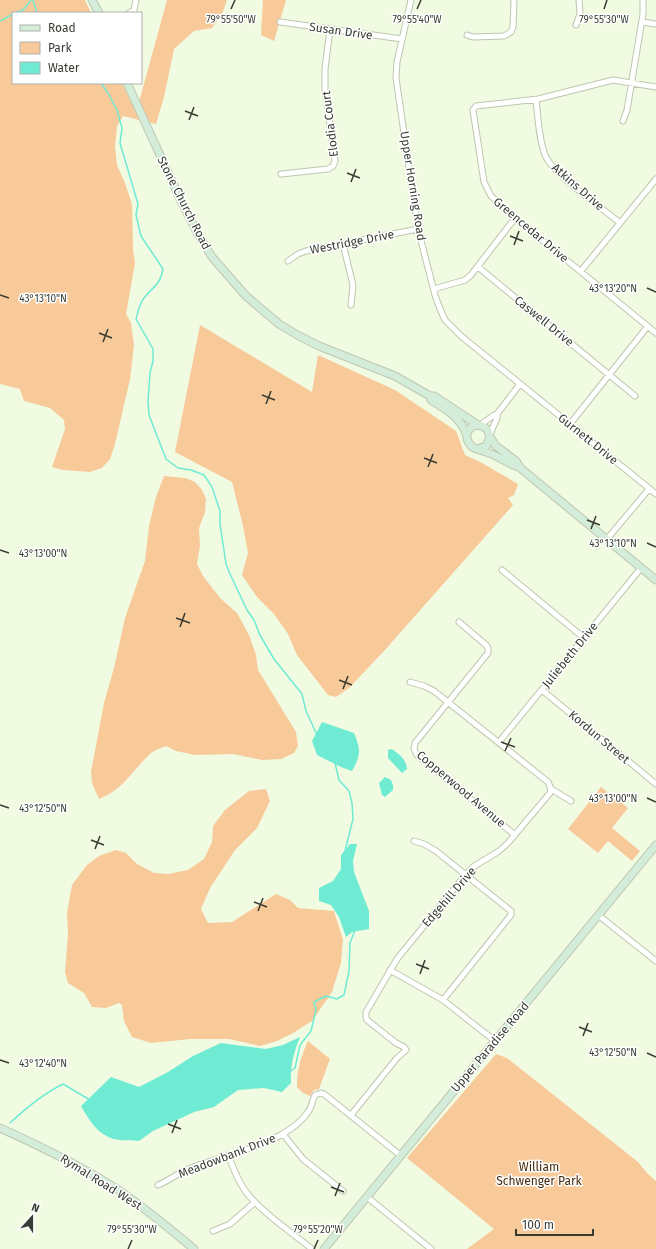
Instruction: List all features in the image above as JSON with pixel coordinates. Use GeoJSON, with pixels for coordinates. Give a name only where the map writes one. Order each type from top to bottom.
{"type":"FeatureCollection","features":[{"type":"Feature","properties":{"kind":"main road"},"geometry":{"type":"LineString","coordinates":[[92,0],[98,12]]}},
{"type":"Feature","properties":{"kind":"main road","name":"Stone Church Road"},"geometry":{"type":"LineString","coordinates":[[127,84],[182,203],[198,234],[212,257],[246,296],[279,324],[299,336],[319,346],[395,376],[430,396],[434,396],[479,425]]}},
{"type":"Feature","properties":{"kind":"main road","name":"Stone Church Road"},"geometry":{"type":"LineString","coordinates":[[430,396],[431,400],[459,420],[467,435]]}},
{"type":"Feature","properties":{"kind":"main road"},"geometry":{"type":"LineString","coordinates":[[519,467],[516,461],[496,446],[487,429],[479,425],[471,428],[467,435],[469,444],[519,467],[656,580]]}},
{"type":"Feature","properties":{"kind":"main road"},"geometry":{"type":"LineString","coordinates":[[477,448],[486,446],[490,436]]}},
{"type":"Feature","properties":{"kind":"main road","name":"Upper Paradise Road"},"geometry":{"type":"LineString","coordinates":[[324,1249],[656,845]]}},
{"type":"Feature","properties":{"kind":"main road","name":"Rymal Road West"},"geometry":{"type":"LineString","coordinates":[[0,1128],[64,1157],[101,1179],[135,1202],[194,1249]]}},
{"type":"Feature","properties":{"kind":"street"},"geometry":{"type":"LineString","coordinates":[[131,12],[134,10],[136,0]]}},
{"type":"Feature","properties":{"kind":"street","name":"Upper Horning Road"},"geometry":{"type":"LineString","coordinates":[[411,0],[397,62],[396,78],[418,229],[434,289],[440,309],[449,324],[461,336],[520,384]]}},
{"type":"Feature","properties":{"kind":"street"},"geometry":{"type":"LineString","coordinates":[[467,34],[473,37],[504,36],[511,32],[513,27],[514,0]]}},
{"type":"Feature","properties":{"kind":"street"},"geometry":{"type":"LineString","coordinates":[[576,26],[580,14],[579,0]]}},
{"type":"Feature","properties":{"kind":"street"},"geometry":{"type":"LineString","coordinates":[[623,121],[627,110],[642,22],[643,0]]}},
{"type":"Feature","properties":{"kind":"street","name":"Susan Drive"},"geometry":{"type":"LineString","coordinates":[[280,22],[402,39]]}},
{"type":"Feature","properties":{"kind":"street"},"geometry":{"type":"LineString","coordinates":[[642,22],[656,24]]}},
{"type":"Feature","properties":{"kind":"street","name":"Elodia Court"},"geometry":{"type":"LineString","coordinates":[[281,174],[328,169],[333,166],[335,162],[325,89],[325,68],[330,29]]}},
{"type":"Feature","properties":{"kind":"street","name":"Greencedar Drive"},"geometry":{"type":"LineString","coordinates":[[656,87],[613,80],[536,100],[476,106],[473,110],[484,182],[491,196],[515,218],[656,333]]}},
{"type":"Feature","properties":{"kind":"street","name":"Atkins Drive"},"geometry":{"type":"LineString","coordinates":[[536,100],[541,137],[546,156],[555,169],[619,222]]}},
{"type":"Feature","properties":{"kind":"street"},"geometry":{"type":"LineString","coordinates":[[581,271],[619,222],[656,179]]}},
{"type":"Feature","properties":{"kind":"street"},"geometry":{"type":"LineString","coordinates":[[434,289],[465,280],[471,275],[515,218]]}},
{"type":"Feature","properties":{"kind":"street","name":"Westridge Drive"},"geometry":{"type":"LineString","coordinates":[[288,261],[298,254],[418,229]]}},
{"type":"Feature","properties":{"kind":"street"},"geometry":{"type":"LineString","coordinates":[[343,244],[353,285],[351,304]]}},
{"type":"Feature","properties":{"kind":"street","name":"Caswell Drive"},"geometry":{"type":"LineString","coordinates":[[478,267],[635,396]]}},
{"type":"Feature","properties":{"kind":"street"},"geometry":{"type":"LineString","coordinates":[[570,424],[648,326]]}},
{"type":"Feature","properties":{"kind":"street"},"geometry":{"type":"LineString","coordinates":[[479,425],[497,414],[520,384]]}},
{"type":"Feature","properties":{"kind":"street","name":"Gurnett Drive"},"geometry":{"type":"LineString","coordinates":[[520,384],[656,494]]}},
{"type":"Feature","properties":{"kind":"street"},"geometry":{"type":"LineString","coordinates":[[490,436],[498,418],[497,414]]}},
{"type":"Feature","properties":{"kind":"street"},"geometry":{"type":"LineString","coordinates":[[607,539],[648,489]]}},
{"type":"Feature","properties":{"kind":"street","name":"Juliebeth Drive"},"geometry":{"type":"LineString","coordinates":[[499,742],[641,568]]}},
{"type":"Feature","properties":{"kind":"street"},"geometry":{"type":"LineString","coordinates":[[502,570],[584,638]]}},
{"type":"Feature","properties":{"kind":"street","name":"Copperwood Avenue"},"geometry":{"type":"LineString","coordinates":[[460,622],[486,645],[488,652],[415,743],[414,749],[417,755],[515,835]]}},
{"type":"Feature","properties":{"kind":"street"},"geometry":{"type":"LineString","coordinates":[[410,682],[428,688],[499,742],[548,782],[551,789],[571,801]]}},
{"type":"Feature","properties":{"kind":"street","name":"Kordun Street"},"geometry":{"type":"LineString","coordinates":[[542,690],[656,784]]}},
{"type":"Feature","properties":{"kind":"street","name":"Edgehill Drive"},"geometry":{"type":"LineString","coordinates":[[351,1115],[397,1058],[406,1050],[367,1020],[366,1017],[366,1012],[390,970],[466,875],[479,863],[499,851],[515,835],[550,793],[551,789]]}},
{"type":"Feature","properties":{"kind":"street"},"geometry":{"type":"LineString","coordinates":[[414,841],[424,844],[436,851],[511,911],[511,915],[443,1000]]}},
{"type":"Feature","properties":{"kind":"street"},"geometry":{"type":"LineString","coordinates":[[598,915],[656,961]]}},
{"type":"Feature","properties":{"kind":"street"},"geometry":{"type":"LineString","coordinates":[[390,970],[443,1000],[495,1041]]}},
{"type":"Feature","properties":{"kind":"street","name":"Meadowbank Drive"},"geometry":{"type":"LineString","coordinates":[[158,1185],[188,1169],[268,1141],[283,1134],[303,1118],[309,1111],[313,1099],[318,1094],[324,1094],[400,1155]]}},
{"type":"Feature","properties":{"kind":"street"},"geometry":{"type":"LineString","coordinates":[[283,1134],[303,1158],[343,1191]]}},
{"type":"Feature","properties":{"kind":"street"},"geometry":{"type":"LineString","coordinates":[[228,1155],[241,1185],[255,1202],[312,1249]]}},
{"type":"Feature","properties":{"kind":"street"},"geometry":{"type":"LineString","coordinates":[[367,1197],[431,1249]]}},
{"type":"Feature","properties":{"kind":"street"},"geometry":{"type":"LineString","coordinates":[[214,1231],[230,1224],[255,1202]]}},
{"type":"Feature","properties":{"kind":"green space"},"geometry":{"type":"Polygon","coordinates":[[[0,0],[85,0],[91,12],[12,12],[12,84],[122,84],[136,113],[167,0],[227,0],[222,14],[212,28],[194,31],[174,49],[164,97],[156,124],[123,116],[117,126],[115,147],[117,165],[132,204],[133,249],[135,263],[126,314],[131,323],[134,345],[130,379],[115,444],[110,459],[102,468],[90,472],[63,470],[52,467],[65,429],[64,420],[50,408],[24,401],[20,389],[0,384],[0,0]]]}},
{"type":"Feature","properties":{"kind":"green space"},"geometry":{"type":"Polygon","coordinates":[[[263,0],[286,0],[274,41],[261,35],[263,0]]]}},
{"type":"Feature","properties":{"kind":"green space"},"geometry":{"type":"Polygon","coordinates":[[[200,325],[312,392],[318,355],[395,390],[456,431],[465,455],[518,484],[514,495],[508,498],[513,505],[384,651],[349,688],[336,697],[328,695],[297,655],[288,634],[274,614],[257,597],[242,575],[248,553],[232,482],[175,452],[200,325]]]}},
{"type":"Feature","properties":{"kind":"green space"},"geometry":{"type":"Polygon","coordinates":[[[164,476],[185,478],[195,482],[202,490],[206,499],[205,512],[199,528],[200,546],[197,564],[203,576],[220,598],[237,613],[249,635],[256,655],[258,670],[296,732],[298,746],[294,753],[281,759],[262,760],[233,754],[195,755],[176,751],[166,746],[151,754],[127,780],[108,795],[99,799],[92,783],[91,772],[104,703],[114,668],[125,618],[145,561],[149,526],[156,497],[164,476]]]}},
{"type":"Feature","properties":{"kind":"green space"},"geometry":{"type":"Polygon","coordinates":[[[601,787],[628,808],[612,828],[640,851],[632,861],[608,841],[598,853],[568,829],[601,787]]]}},
{"type":"Feature","properties":{"kind":"green space"},"geometry":{"type":"Polygon","coordinates":[[[266,789],[270,801],[257,828],[235,850],[210,888],[201,909],[208,923],[232,922],[276,894],[290,900],[298,908],[334,911],[343,940],[341,963],[332,992],[312,1021],[277,1041],[260,1046],[229,1039],[190,1039],[151,1043],[132,1037],[124,1021],[122,1005],[119,1003],[106,1008],[92,1007],[84,993],[68,983],[65,972],[68,934],[67,913],[72,885],[87,865],[99,856],[116,850],[126,853],[137,864],[154,873],[168,874],[188,870],[204,859],[212,842],[213,826],[225,810],[249,791],[266,789]]]}},
{"type":"Feature","properties":{"kind":"green space"},"geometry":{"type":"Polygon","coordinates":[[[308,1041],[330,1059],[319,1089],[314,1090],[310,1096],[303,1093],[297,1087],[300,1063],[308,1041]]]}},
{"type":"Feature","properties":{"kind":"green space","name":"William Schwenger Park"},"geometry":{"type":"Polygon","coordinates":[[[496,1054],[507,1058],[638,1162],[656,1181],[656,1249],[467,1249],[494,1229],[407,1158],[496,1054]]]}},
{"type":"Feature","properties":{"kind":"water"},"geometry":{"type":"Polygon","coordinates":[[[322,722],[354,733],[359,752],[357,761],[352,771],[317,755],[312,741],[322,722]]]}},
{"type":"Feature","properties":{"kind":"water"},"geometry":{"type":"Polygon","coordinates":[[[392,749],[400,755],[405,762],[407,769],[402,773],[388,758],[388,750],[392,749]]]}},
{"type":"Feature","properties":{"kind":"water"},"geometry":{"type":"Polygon","coordinates":[[[385,777],[391,780],[393,790],[385,797],[382,795],[379,783],[385,777]]]}},
{"type":"Feature","properties":{"kind":"water"},"geometry":{"type":"Polygon","coordinates":[[[350,844],[357,844],[353,861],[354,872],[369,911],[369,929],[352,932],[346,937],[339,917],[331,905],[319,901],[319,888],[333,881],[341,869],[341,855],[350,844]]]}},
{"type":"Feature","properties":{"kind":"water"},"geometry":{"type":"Polygon","coordinates":[[[300,1037],[293,1059],[291,1083],[282,1092],[264,1088],[238,1090],[214,1107],[194,1112],[153,1131],[139,1141],[117,1140],[103,1134],[90,1121],[81,1106],[111,1077],[139,1087],[168,1072],[193,1056],[221,1043],[266,1049],[283,1045],[300,1037]]]}},
{"type":"Feature","properties":{"kind":"waterway"},"geometry":{"type":"LineString","coordinates":[[17,12],[23,10],[31,0]]}},
{"type":"Feature","properties":{"kind":"waterway"},"geometry":{"type":"LineString","coordinates":[[33,0],[37,12]]}},
{"type":"Feature","properties":{"kind":"waterway"},"geometry":{"type":"LineString","coordinates":[[0,21],[12,15]]}},
{"type":"Feature","properties":{"kind":"waterway"},"geometry":{"type":"LineString","coordinates":[[102,84],[117,110],[122,128],[120,143],[138,204],[136,215],[141,236],[163,269],[162,275],[158,282],[142,300],[136,319],[153,349],[148,401],[149,415],[166,459],[178,468],[191,470],[204,475],[212,487],[220,511],[220,524],[226,564],[230,574],[247,610],[254,620],[260,635],[274,659],[302,694],[306,711],[317,735]]}},
{"type":"Feature","properties":{"kind":"waterway"},"geometry":{"type":"LineString","coordinates":[[335,763],[339,780],[349,791],[352,803],[353,819],[345,851]]}},
{"type":"Feature","properties":{"kind":"waterway"},"geometry":{"type":"LineString","coordinates":[[289,1072],[295,1068],[300,1045],[311,1031],[316,1010],[314,1002],[326,996],[337,999],[344,995],[349,971],[350,943],[355,930]]}},
{"type":"Feature","properties":{"kind":"waterway"},"geometry":{"type":"LineString","coordinates":[[10,1123],[35,1102],[63,1084],[90,1100]]}}]}
